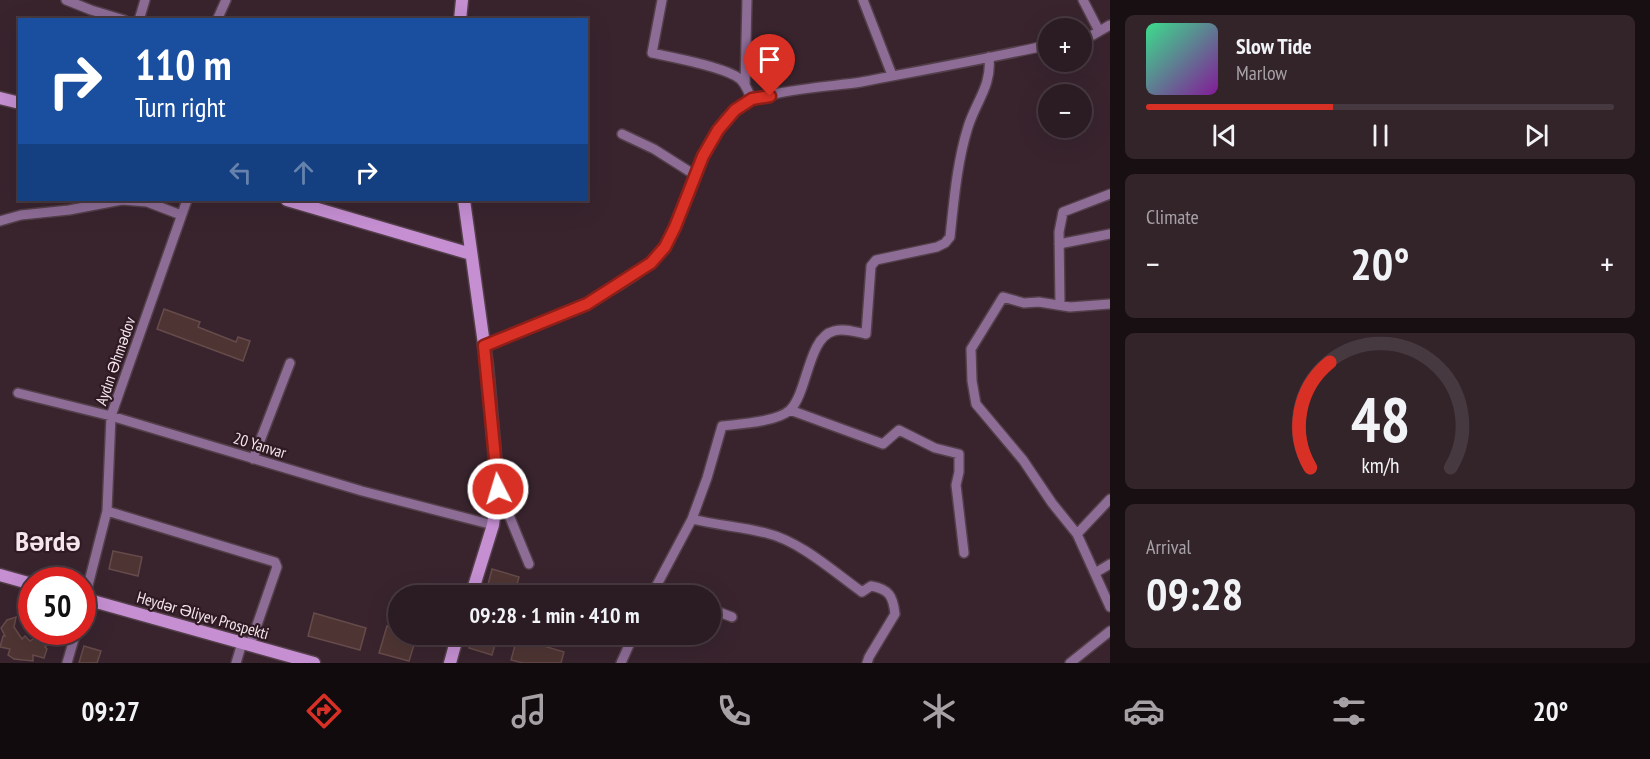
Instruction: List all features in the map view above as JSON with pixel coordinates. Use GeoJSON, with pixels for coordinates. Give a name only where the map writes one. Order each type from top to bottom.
{"type":"FeatureCollection","features":[{"type":"Feature","properties":{"kind":"main road"},"geometry":{"type":"LineString","coordinates":[[460,18],[462,0]]}},
{"type":"Feature","properties":{"kind":"main road"},"geometry":{"type":"LineString","coordinates":[[0,98],[18,102]]}},
{"type":"Feature","properties":{"kind":"main road"},"geometry":{"type":"LineString","coordinates":[[290,201],[471,254]]}},
{"type":"Feature","properties":{"kind":"main road"},"geometry":{"type":"LineString","coordinates":[[464,201],[484,346],[498,489],[493,525],[474,585]]}},
{"type":"Feature","properties":{"kind":"main road"},"geometry":{"type":"LineString","coordinates":[[0,575],[18,580]]}},
{"type":"Feature","properties":{"kind":"main road","name":"Heydər Əliyev Prospekti"},"geometry":{"type":"LineString","coordinates":[[96,605],[314,663]]}},
{"type":"Feature","properties":{"kind":"main road"},"geometry":{"type":"LineString","coordinates":[[450,663],[456,645]]}},
{"type":"Feature","properties":{"kind":"street"},"geometry":{"type":"LineString","coordinates":[[66,0],[117,18]]}},
{"type":"Feature","properties":{"kind":"street"},"geometry":{"type":"LineString","coordinates":[[140,18],[145,0]]}},
{"type":"Feature","properties":{"kind":"street"},"geometry":{"type":"LineString","coordinates":[[218,18],[226,0]]}},
{"type":"Feature","properties":{"kind":"street"},"geometry":{"type":"LineString","coordinates":[[662,0],[652,53],[709,66],[738,77],[752,99]]}},
{"type":"Feature","properties":{"kind":"street"},"geometry":{"type":"LineString","coordinates":[[745,85],[747,0]]}},
{"type":"Feature","properties":{"kind":"street"},"geometry":{"type":"LineString","coordinates":[[863,0],[892,75]]}},
{"type":"Feature","properties":{"kind":"street"},"geometry":{"type":"LineString","coordinates":[[1083,0],[1099,32]]}},
{"type":"Feature","properties":{"kind":"street"},"geometry":{"type":"LineString","coordinates":[[1092,34],[1110,25]]}},
{"type":"Feature","properties":{"kind":"street"},"geometry":{"type":"LineString","coordinates":[[484,346],[587,304],[651,263],[665,247],[703,156],[718,130],[735,110],[752,99],[1038,47]]}},
{"type":"Feature","properties":{"kind":"street"},"geometry":{"type":"LineString","coordinates":[[657,585],[692,519],[722,426],[779,416],[790,410],[798,397],[816,349],[824,336],[833,331],[842,330],[866,334],[871,266],[876,260],[937,247],[950,237],[960,163],[969,125],[991,74],[989,57]]}},
{"type":"Feature","properties":{"kind":"street"},"geometry":{"type":"LineString","coordinates":[[622,134],[654,149],[696,175]]}},
{"type":"Feature","properties":{"kind":"street"},"geometry":{"type":"LineString","coordinates":[[1060,305],[1059,232],[1063,212],[1110,194]]}},
{"type":"Feature","properties":{"kind":"street"},"geometry":{"type":"LineString","coordinates":[[0,220],[117,201]]}},
{"type":"Feature","properties":{"kind":"street"},"geometry":{"type":"LineString","coordinates":[[134,201],[147,202],[181,215]]}},
{"type":"Feature","properties":{"kind":"street","name":"Aydın Əhmədov"},"geometry":{"type":"LineString","coordinates":[[93,567],[107,511],[111,416],[187,201]]}},
{"type":"Feature","properties":{"kind":"street"},"geometry":{"type":"LineString","coordinates":[[1059,244],[1110,234]]}},
{"type":"Feature","properties":{"kind":"street"},"geometry":{"type":"LineString","coordinates":[[1110,304],[1070,307],[1040,302],[1024,303],[1003,297],[971,349],[972,381],[976,404],[1023,460],[1052,503],[1077,534],[1110,607]]}},
{"type":"Feature","properties":{"kind":"street"},"geometry":{"type":"LineString","coordinates":[[254,459],[290,363]]}},
{"type":"Feature","properties":{"kind":"street","name":"20 Yanvar"},"geometry":{"type":"LineString","coordinates":[[18,393],[111,416],[362,491],[493,525]]}},
{"type":"Feature","properties":{"kind":"street"},"geometry":{"type":"LineString","coordinates":[[790,410],[883,444],[899,430],[935,448],[959,454],[956,485],[964,553]]}},
{"type":"Feature","properties":{"kind":"street"},"geometry":{"type":"LineString","coordinates":[[498,489],[529,564]]}},
{"type":"Feature","properties":{"kind":"street"},"geometry":{"type":"LineString","coordinates":[[1077,534],[1110,500]]}},
{"type":"Feature","properties":{"kind":"street"},"geometry":{"type":"LineString","coordinates":[[107,511],[275,562],[277,567],[236,663]]}},
{"type":"Feature","properties":{"kind":"street"},"geometry":{"type":"LineString","coordinates":[[692,519],[768,533],[802,549],[862,592],[871,586],[883,588],[891,596],[895,614],[867,663]]}},
{"type":"Feature","properties":{"kind":"street"},"geometry":{"type":"LineString","coordinates":[[1095,573],[1110,564]]}},
{"type":"Feature","properties":{"kind":"street"},"geometry":{"type":"LineString","coordinates":[[721,613],[732,617]]}},
{"type":"Feature","properties":{"kind":"street"},"geometry":{"type":"LineString","coordinates":[[1070,663],[1110,631]]}},
{"type":"Feature","properties":{"kind":"street"},"geometry":{"type":"LineString","coordinates":[[67,663],[72,645]]}},
{"type":"Feature","properties":{"kind":"street"},"geometry":{"type":"LineString","coordinates":[[621,663],[629,645]]}},
{"type":"Feature","properties":{"kind":"building"},"geometry":{"type":"Polygon","coordinates":[[[164,309],[200,322],[198,327],[236,342],[238,337],[250,341],[243,361],[157,329],[164,309]]]}},
{"type":"Feature","properties":{"kind":"building"},"geometry":{"type":"Polygon","coordinates":[[[113,551],[142,557],[138,576],[109,569],[113,551]]]}},
{"type":"Feature","properties":{"kind":"building"},"geometry":{"type":"Polygon","coordinates":[[[492,569],[519,577],[517,585],[488,585],[492,569]]]}},
{"type":"Feature","properties":{"kind":"building"},"geometry":{"type":"Polygon","coordinates":[[[314,613],[366,628],[360,650],[308,636],[314,613]]]}},
{"type":"Feature","properties":{"kind":"building"},"geometry":{"type":"Polygon","coordinates":[[[16,617],[14,627],[18,633],[18,645],[47,645],[44,658],[33,655],[33,661],[14,659],[8,655],[10,649],[0,647],[3,636],[5,636],[1,628],[7,620],[16,617]]]}},
{"type":"Feature","properties":{"kind":"building"},"geometry":{"type":"Polygon","coordinates":[[[387,626],[388,645],[414,645],[409,661],[379,653],[387,626]]]}},
{"type":"Feature","properties":{"kind":"building"},"geometry":{"type":"Polygon","coordinates":[[[470,645],[495,645],[492,655],[469,648],[470,645]]]}},
{"type":"Feature","properties":{"kind":"building"},"geometry":{"type":"Polygon","coordinates":[[[515,645],[540,645],[564,652],[561,663],[523,663],[511,660],[515,645]]]}},
{"type":"Feature","properties":{"kind":"building"},"geometry":{"type":"Polygon","coordinates":[[[84,646],[101,651],[97,663],[79,663],[84,646]]]}},
{"type":"Feature","properties":{"kind":"district","name":"Bərdə"},"geometry":{"type":"Point","coordinates":[48,541]}},
{"type":"Feature","properties":{"kind":"route"},"geometry":{"type":"LineString","coordinates":[[498,489],[484,346],[587,304],[651,263],[665,247],[703,156],[718,130],[735,110],[752,99],[770,96]]}}]}
